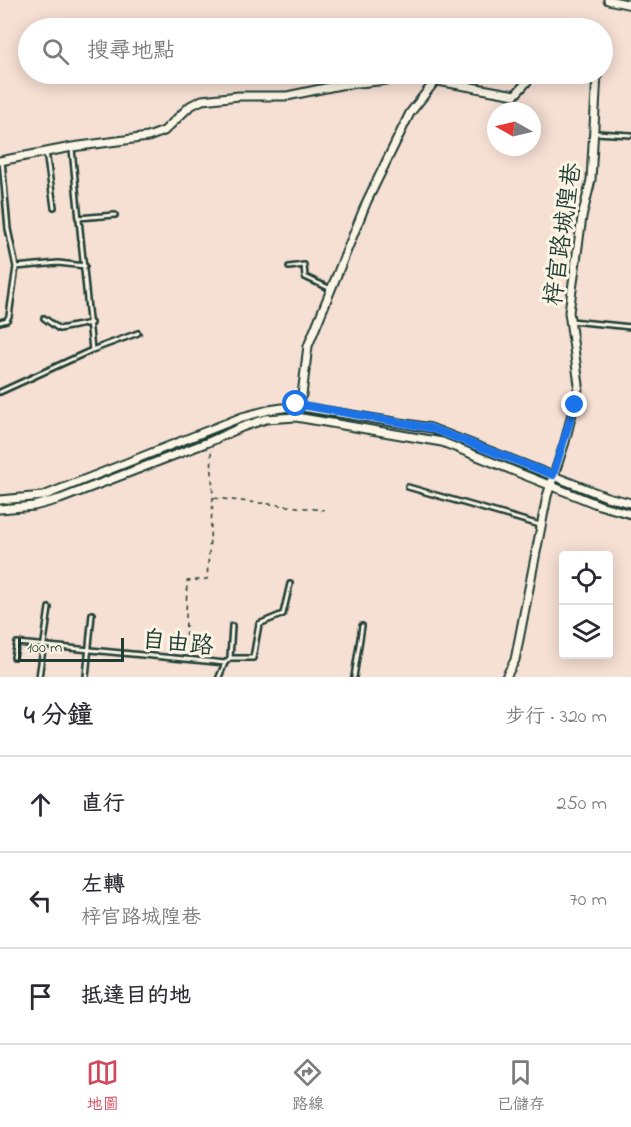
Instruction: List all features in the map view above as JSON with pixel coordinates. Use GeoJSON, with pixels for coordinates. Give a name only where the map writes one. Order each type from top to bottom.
{"type":"FeatureCollection","features":[{"type":"Feature","properties":{"kind":"street"},"geometry":{"type":"LineString","coordinates":[[608,0],[631,5]]}},
{"type":"Feature","properties":{"kind":"street"},"geometry":{"type":"LineString","coordinates":[[1,160],[72,147],[148,137],[164,131],[190,106],[202,100],[239,96],[287,96],[350,84]]}},
{"type":"Feature","properties":{"kind":"street"},"geometry":{"type":"LineString","coordinates":[[298,412],[308,346],[367,201],[410,114],[433,84]]}},
{"type":"Feature","properties":{"kind":"street"},"geometry":{"type":"LineString","coordinates":[[457,84],[515,95],[525,84]]}},
{"type":"Feature","properties":{"kind":"street","name":"梓官路城隍巷"},"geometry":{"type":"LineString","coordinates":[[506,677],[515,660],[553,475],[565,442],[579,386],[571,321],[571,291],[582,217],[591,180],[596,84]]}},
{"type":"Feature","properties":{"kind":"street"},"geometry":{"type":"LineString","coordinates":[[0,509],[34,506],[60,499],[124,468],[242,417],[269,410],[298,412],[430,434],[631,503]]}},
{"type":"Feature","properties":{"kind":"street"},"geometry":{"type":"LineString","coordinates":[[0,500],[43,496],[212,441],[266,419],[298,412],[430,434],[442,442],[599,505],[631,513]]}},
{"type":"Feature","properties":{"kind":"lane"},"geometry":{"type":"LineString","coordinates":[[594,133],[631,135]]}},
{"type":"Feature","properties":{"kind":"lane"},"geometry":{"type":"LineString","coordinates":[[72,147],[92,350]]}},
{"type":"Feature","properties":{"kind":"lane"},"geometry":{"type":"LineString","coordinates":[[46,152],[54,207]]}},
{"type":"Feature","properties":{"kind":"lane"},"geometry":{"type":"LineString","coordinates":[[0,322],[7,320],[9,316],[16,267],[8,229],[1,160]]}},
{"type":"Feature","properties":{"kind":"lane"},"geometry":{"type":"LineString","coordinates":[[78,218],[115,215]]}},
{"type":"Feature","properties":{"kind":"lane"},"geometry":{"type":"LineString","coordinates":[[16,267],[58,263],[85,266]]}},
{"type":"Feature","properties":{"kind":"lane"},"geometry":{"type":"LineString","coordinates":[[289,267],[304,265],[305,277],[331,289]]}},
{"type":"Feature","properties":{"kind":"lane"},"geometry":{"type":"LineString","coordinates":[[44,318],[59,329],[91,323]]}},
{"type":"Feature","properties":{"kind":"lane"},"geometry":{"type":"LineString","coordinates":[[571,321],[631,327]]}},
{"type":"Feature","properties":{"kind":"lane"},"geometry":{"type":"LineString","coordinates":[[0,392],[92,350],[138,333]]}},
{"type":"Feature","properties":{"kind":"lane"},"geometry":{"type":"LineString","coordinates":[[408,487],[542,526]]}},
{"type":"Feature","properties":{"kind":"lane"},"geometry":{"type":"LineString","coordinates":[[230,658],[253,658],[259,624],[283,614],[290,584]]}},
{"type":"Feature","properties":{"kind":"lane"},"geometry":{"type":"LineString","coordinates":[[39,677],[49,608]]}},
{"type":"Feature","properties":{"kind":"lane"},"geometry":{"type":"LineString","coordinates":[[86,677],[92,614]]}},
{"type":"Feature","properties":{"kind":"lane"},"geometry":{"type":"LineString","coordinates":[[225,663],[230,658],[231,626]]}},
{"type":"Feature","properties":{"kind":"lane"},"geometry":{"type":"LineString","coordinates":[[354,677],[362,626]]}},
{"type":"Feature","properties":{"kind":"lane","name":"自由路"},"geometry":{"type":"LineString","coordinates":[[14,657],[17,643],[89,648],[185,661],[225,663],[219,677]]}},
{"type":"Feature","properties":{"kind":"path"},"geometry":{"type":"LineString","coordinates":[[185,661],[188,581],[207,579],[213,498],[212,441]]}},
{"type":"Feature","properties":{"kind":"path"},"geometry":{"type":"LineString","coordinates":[[213,498],[324,510]]}},
{"type":"Feature","properties":{"kind":"waterway"},"geometry":{"type":"LineString","coordinates":[[45,499],[240,422],[267,414],[296,414]]}},
{"type":"Feature","properties":{"kind":"waterway"},"geometry":{"type":"LineString","coordinates":[[399,431],[441,439]]}},
{"type":"Feature","properties":{"kind":"waterway"},"geometry":{"type":"LineString","coordinates":[[0,504],[36,500]]}},
{"type":"Feature","properties":{"kind":"route"},"geometry":{"type":"LineString","coordinates":[[296,404],[296,406],[439,430],[553,475],[575,405]]}}]}
